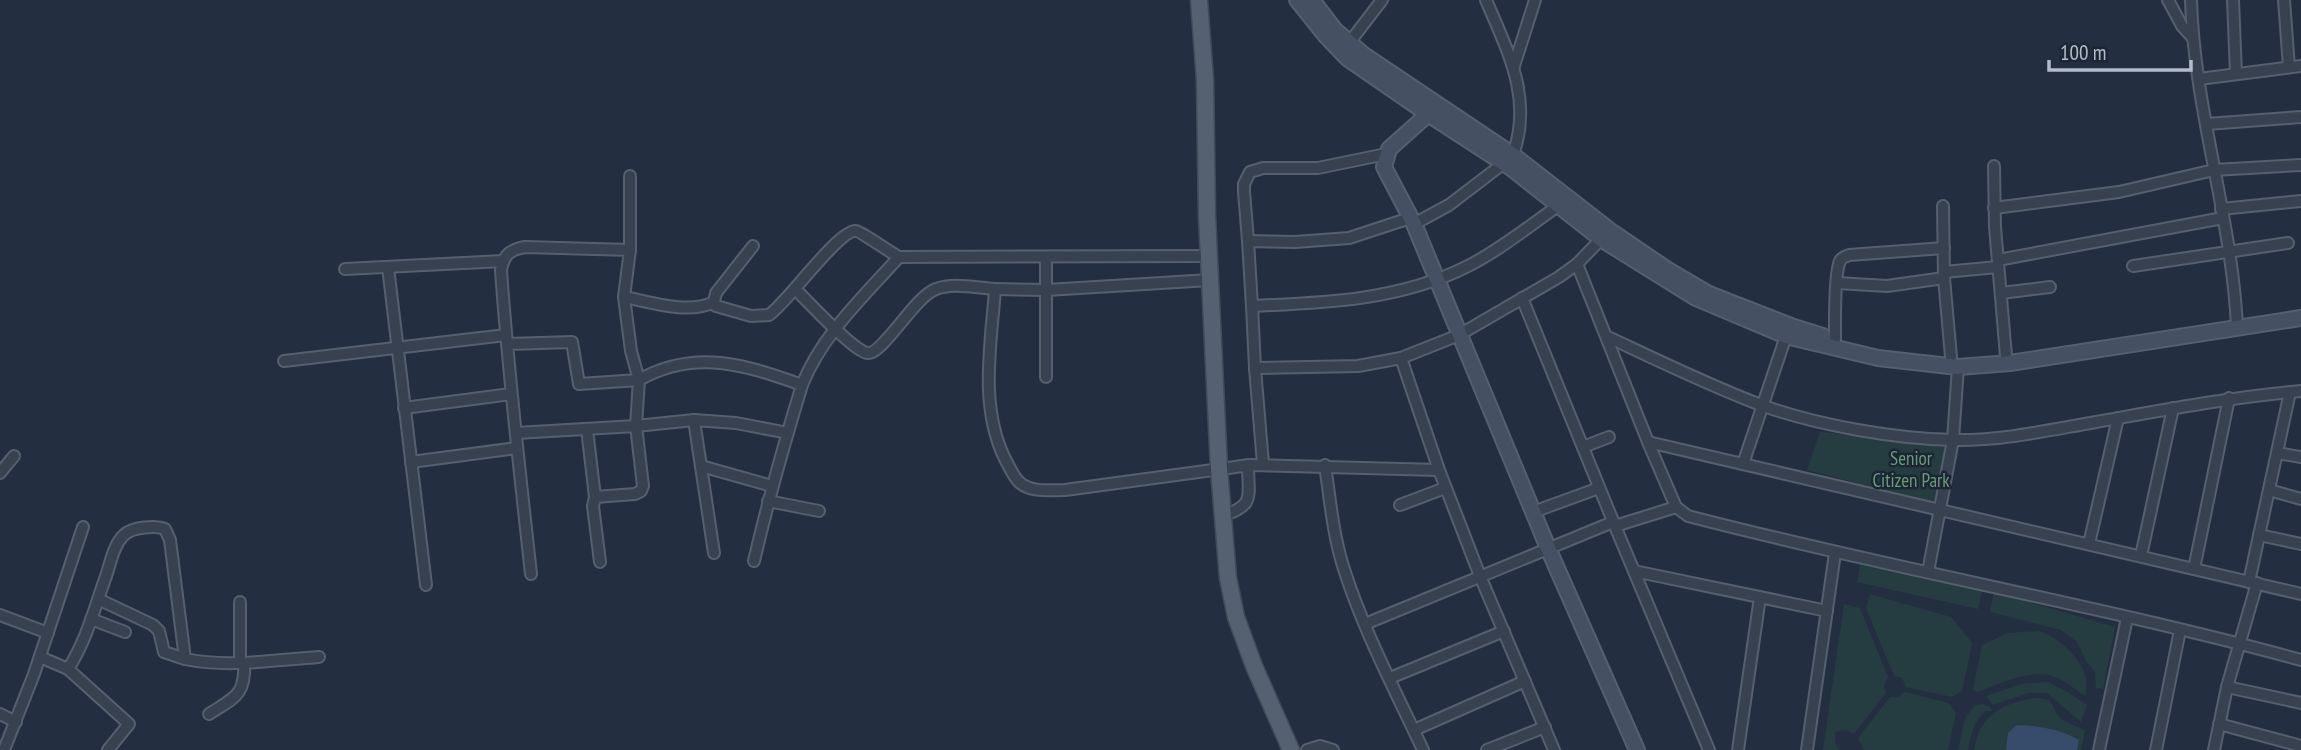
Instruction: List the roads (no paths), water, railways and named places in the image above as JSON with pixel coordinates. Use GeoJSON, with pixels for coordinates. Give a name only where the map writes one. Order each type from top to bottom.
{"type":"FeatureCollection","features":[{"type":"Feature","properties":{"kind":"main road"},"geometry":{"type":"LineString","coordinates":[[1199,0],[1205,80],[1209,256],[1219,469],[1228,578],[1237,617],[1254,666],[1291,750]]}},
{"type":"Feature","properties":{"kind":"street"},"geometry":{"type":"LineString","coordinates":[[1297,0],[1348,58],[1508,159],[1678,276],[1709,294],[1791,326],[1882,350],[1955,362],[2236,323],[2301,318]]}},
{"type":"Feature","properties":{"kind":"street"},"geometry":{"type":"LineString","coordinates":[[1312,0],[1335,30],[1349,43],[1433,110]]}},
{"type":"Feature","properties":{"kind":"street"},"geometry":{"type":"LineString","coordinates":[[1349,43],[1382,0]]}},
{"type":"Feature","properties":{"kind":"street"},"geometry":{"type":"LineString","coordinates":[[1248,242],[1349,238],[1412,221],[1449,205],[1508,159],[1517,141],[1521,111],[1514,65],[1486,0]]}},
{"type":"Feature","properties":{"kind":"street"},"geometry":{"type":"LineString","coordinates":[[2168,0],[2182,26],[2192,37]]}},
{"type":"Feature","properties":{"kind":"street"},"geometry":{"type":"LineString","coordinates":[[2190,0],[2192,37],[2222,214],[2236,323]]}},
{"type":"Feature","properties":{"kind":"street"},"geometry":{"type":"LineString","coordinates":[[2233,0],[2236,74]]}},
{"type":"Feature","properties":{"kind":"street"},"geometry":{"type":"LineString","coordinates":[[2284,0],[2288,67]]}},
{"type":"Feature","properties":{"kind":"street"},"geometry":{"type":"LineString","coordinates":[[1514,65],[1533,2]]}},
{"type":"Feature","properties":{"kind":"street"},"geometry":{"type":"LineString","coordinates":[[2199,79],[2301,66]]}},
{"type":"Feature","properties":{"kind":"street"},"geometry":{"type":"LineString","coordinates":[[1433,110],[1392,145],[1386,154],[1384,167],[1412,221],[1548,548],[1636,750]]}},
{"type":"Feature","properties":{"kind":"street"},"geometry":{"type":"LineString","coordinates":[[2207,124],[2301,117]]}},
{"type":"Feature","properties":{"kind":"street"},"geometry":{"type":"LineString","coordinates":[[1263,464],[1244,184],[1250,172],[1263,169],[1318,168],[1386,154]]}},
{"type":"Feature","properties":{"kind":"street"},"geometry":{"type":"LineString","coordinates":[[1508,159],[1558,206],[1601,239],[1696,298],[1786,336],[1878,358],[2010,363],[2301,309]]}},
{"type":"Feature","properties":{"kind":"street"},"geometry":{"type":"LineString","coordinates":[[1994,208],[2119,192],[2214,170],[2301,165]]}},
{"type":"Feature","properties":{"kind":"street"},"geometry":{"type":"LineString","coordinates":[[1994,166],[1994,208],[2006,356]]}},
{"type":"Feature","properties":{"kind":"street"},"geometry":{"type":"LineString","coordinates":[[595,497],[628,495],[641,491],[636,426],[639,380],[631,351],[624,297],[629,250],[630,176]]}},
{"type":"Feature","properties":{"kind":"street"},"geometry":{"type":"LineString","coordinates":[[1837,283],[1887,286],[2222,214],[2301,201]]}},
{"type":"Feature","properties":{"kind":"street"},"geometry":{"type":"LineString","coordinates":[[1252,306],[1351,300],[1436,281],[1469,266],[1558,206]]}},
{"type":"Feature","properties":{"kind":"street"},"geometry":{"type":"LineString","coordinates":[[1928,572],[1953,440],[1955,362],[1944,275],[1943,206]]}},
{"type":"Feature","properties":{"kind":"street"},"geometry":{"type":"LineString","coordinates":[[714,302],[719,308],[764,317],[774,312],[835,244],[850,232],[859,231],[899,257],[1209,256]]}},
{"type":"Feature","properties":{"kind":"street"},"geometry":{"type":"LineString","coordinates":[[1255,368],[1358,366],[1401,358],[1460,335],[1577,264],[1601,239]]}},
{"type":"Feature","properties":{"kind":"street"},"geometry":{"type":"LineString","coordinates":[[2133,265],[2288,243]]}},
{"type":"Feature","properties":{"kind":"street"},"geometry":{"type":"LineString","coordinates":[[714,302],[716,293],[753,246]]}},
{"type":"Feature","properties":{"kind":"street"},"geometry":{"type":"LineString","coordinates":[[531,574],[506,340],[501,270],[503,261],[514,249],[525,247],[629,250]]}},
{"type":"Feature","properties":{"kind":"street"},"geometry":{"type":"LineString","coordinates":[[1835,339],[1839,263],[1849,254],[1944,248]]}},
{"type":"Feature","properties":{"kind":"street"},"geometry":{"type":"LineString","coordinates":[[754,561],[772,486],[807,372],[835,328],[899,257]]}},
{"type":"Feature","properties":{"kind":"street"},"geometry":{"type":"LineString","coordinates":[[1046,257],[1046,377]]}},
{"type":"Feature","properties":{"kind":"street"},"geometry":{"type":"LineString","coordinates":[[345,269],[503,261]]}},
{"type":"Feature","properties":{"kind":"street"},"geometry":{"type":"LineString","coordinates":[[1577,264],[1676,507],[1688,516],[1835,553],[2240,643],[2301,660]]}},
{"type":"Feature","properties":{"kind":"street"},"geometry":{"type":"LineString","coordinates":[[388,267],[425,585]]}},
{"type":"Feature","properties":{"kind":"street"},"geometry":{"type":"LineString","coordinates":[[795,289],[863,352],[873,353],[916,303],[929,292],[948,286],[1047,290],[1210,280]]}},
{"type":"Feature","properties":{"kind":"street"},"geometry":{"type":"LineString","coordinates":[[2000,293],[2050,287]]}},
{"type":"Feature","properties":{"kind":"street"},"geometry":{"type":"LineString","coordinates":[[995,289],[989,395],[997,440],[1019,482],[1037,490],[1065,490],[1263,464],[1438,470]]}},
{"type":"Feature","properties":{"kind":"street"},"geometry":{"type":"LineString","coordinates":[[624,297],[686,307],[706,306],[714,302]]}},
{"type":"Feature","properties":{"kind":"street"},"geometry":{"type":"LineString","coordinates":[[1522,298],[1709,750]]}},
{"type":"Feature","properties":{"kind":"street"},"geometry":{"type":"LineString","coordinates":[[1606,336],[1694,378],[1805,418],[1853,428],[1953,440],[2020,436],[2229,398],[2295,391],[2277,453],[2259,535],[2253,583],[2214,750]]}},
{"type":"Feature","properties":{"kind":"street"},"geometry":{"type":"LineString","coordinates":[[1743,464],[1786,336]]}},
{"type":"Feature","properties":{"kind":"street"},"geometry":{"type":"LineString","coordinates":[[284,361],[506,340],[572,342],[579,384],[639,380],[657,370],[719,362],[755,369],[802,385]]}},
{"type":"Feature","properties":{"kind":"street"},"geometry":{"type":"LineString","coordinates":[[1401,358],[1445,488],[1554,750]]}},
{"type":"Feature","properties":{"kind":"street"},"geometry":{"type":"LineString","coordinates":[[404,408],[512,394]]}},
{"type":"Feature","properties":{"kind":"street"},"geometry":{"type":"LineString","coordinates":[[2194,569],[2229,398]]}},
{"type":"Feature","properties":{"kind":"street"},"geometry":{"type":"LineString","coordinates":[[2141,556],[2173,408]]}},
{"type":"Feature","properties":{"kind":"street"},"geometry":{"type":"LineString","coordinates":[[2088,544],[2118,418]]}},
{"type":"Feature","properties":{"kind":"street"},"geometry":{"type":"LineString","coordinates":[[516,433],[694,420],[736,423],[788,433]]}},
{"type":"Feature","properties":{"kind":"street"},"geometry":{"type":"LineString","coordinates":[[694,420],[714,552]]}},
{"type":"Feature","properties":{"kind":"street"},"geometry":{"type":"LineString","coordinates":[[587,429],[600,562]]}},
{"type":"Feature","properties":{"kind":"street"},"geometry":{"type":"LineString","coordinates":[[1583,447],[1609,438]]}},
{"type":"Feature","properties":{"kind":"street"},"geometry":{"type":"LineString","coordinates":[[1648,442],[2301,594]]}},
{"type":"Feature","properties":{"kind":"street"},"geometry":{"type":"LineString","coordinates":[[411,462],[517,448]]}},
{"type":"Feature","properties":{"kind":"street"},"geometry":{"type":"LineString","coordinates":[[2277,453],[2301,457]]}},
{"type":"Feature","properties":{"kind":"street"},"geometry":{"type":"LineString","coordinates":[[0,473],[14,456]]}},
{"type":"Feature","properties":{"kind":"street"},"geometry":{"type":"LineString","coordinates":[[1222,516],[1241,510],[1248,500],[1248,465]]}},
{"type":"Feature","properties":{"kind":"street"},"geometry":{"type":"LineString","coordinates":[[1325,465],[1342,564],[1365,624],[1423,750]]}},
{"type":"Feature","properties":{"kind":"street"},"geometry":{"type":"LineString","coordinates":[[701,466],[772,486]]}},
{"type":"Feature","properties":{"kind":"street"},"geometry":{"type":"LineString","coordinates":[[1400,505],[1445,488]]}},
{"type":"Feature","properties":{"kind":"street"},"geometry":{"type":"LineString","coordinates":[[1533,512],[1600,488]]}},
{"type":"Feature","properties":{"kind":"street"},"geometry":{"type":"LineString","coordinates":[[2269,490],[2301,499]]}},
{"type":"Feature","properties":{"kind":"street"},"geometry":{"type":"LineString","coordinates":[[768,501],[819,511]]}},
{"type":"Feature","properties":{"kind":"street"},"geometry":{"type":"LineString","coordinates":[[1365,624],[1548,548],[1614,524],[1676,507]]}},
{"type":"Feature","properties":{"kind":"street"},"geometry":{"type":"LineString","coordinates":[[4,750],[40,657],[83,527]]}},
{"type":"Feature","properties":{"kind":"street"},"geometry":{"type":"LineString","coordinates":[[68,669],[77,656],[122,537],[132,531],[162,527],[166,529],[170,540],[185,659]]}},
{"type":"Feature","properties":{"kind":"street"},"geometry":{"type":"LineString","coordinates":[[2259,535],[2301,544]]}},
{"type":"Feature","properties":{"kind":"street"},"geometry":{"type":"LineString","coordinates":[[1807,750],[1835,553]]}},
{"type":"Feature","properties":{"kind":"street"},"geometry":{"type":"LineString","coordinates":[[1634,571],[1826,611]]}},
{"type":"Feature","properties":{"kind":"street"},"geometry":{"type":"LineString","coordinates":[[1738,750],[1760,597]]}},
{"type":"Feature","properties":{"kind":"street"},"geometry":{"type":"LineString","coordinates":[[98,599],[153,625],[159,631],[163,652],[185,659],[242,663],[318,657]]}},
{"type":"Feature","properties":{"kind":"street"},"geometry":{"type":"LineString","coordinates":[[209,714],[232,700],[240,692],[245,680],[240,602]]}},
{"type":"Feature","properties":{"kind":"street"},"geometry":{"type":"LineString","coordinates":[[0,615],[48,633]]}},
{"type":"Feature","properties":{"kind":"street"},"geometry":{"type":"LineString","coordinates":[[2099,750],[2127,618]]}},
{"type":"Feature","properties":{"kind":"street"},"geometry":{"type":"LineString","coordinates":[[91,620],[125,632]]}},
{"type":"Feature","properties":{"kind":"street"},"geometry":{"type":"LineString","coordinates":[[2156,750],[2180,630]]}},
{"type":"Feature","properties":{"kind":"street"},"geometry":{"type":"LineString","coordinates":[[1390,678],[1504,631]]}},
{"type":"Feature","properties":{"kind":"street"},"geometry":{"type":"LineString","coordinates":[[40,657],[68,669],[129,724],[108,750]]}},
{"type":"Feature","properties":{"kind":"street"},"geometry":{"type":"LineString","coordinates":[[1414,730],[1525,681]]}},
{"type":"Feature","properties":{"kind":"street"},"geometry":{"type":"LineString","coordinates":[[2227,687],[2301,703]]}},
{"type":"Feature","properties":{"kind":"street"},"geometry":{"type":"LineString","coordinates":[[0,714],[16,722]]}},
{"type":"Feature","properties":{"kind":"street"},"geometry":{"type":"LineString","coordinates":[[2219,724],[2301,746]]}},
{"type":"Feature","properties":{"kind":"street"},"geometry":{"type":"LineString","coordinates":[[1486,750],[1545,727]]}},
{"type":"Feature","properties":{"kind":"street"},"geometry":{"type":"LineString","coordinates":[[1307,750],[1326,746],[1333,750]]}},
{"type":"Feature","properties":{"kind":"water"},"geometry":{"type":"Polygon","coordinates":[[[2017,725],[2049,729],[2072,736],[2079,740],[2077,750],[2006,750],[2008,733],[2017,725]]]}},
{"type":"Feature","properties":{"kind":"park label","name":"Senior Citizen Park"},"geometry":{"type":"Point","coordinates":[1911,469]}}]}
